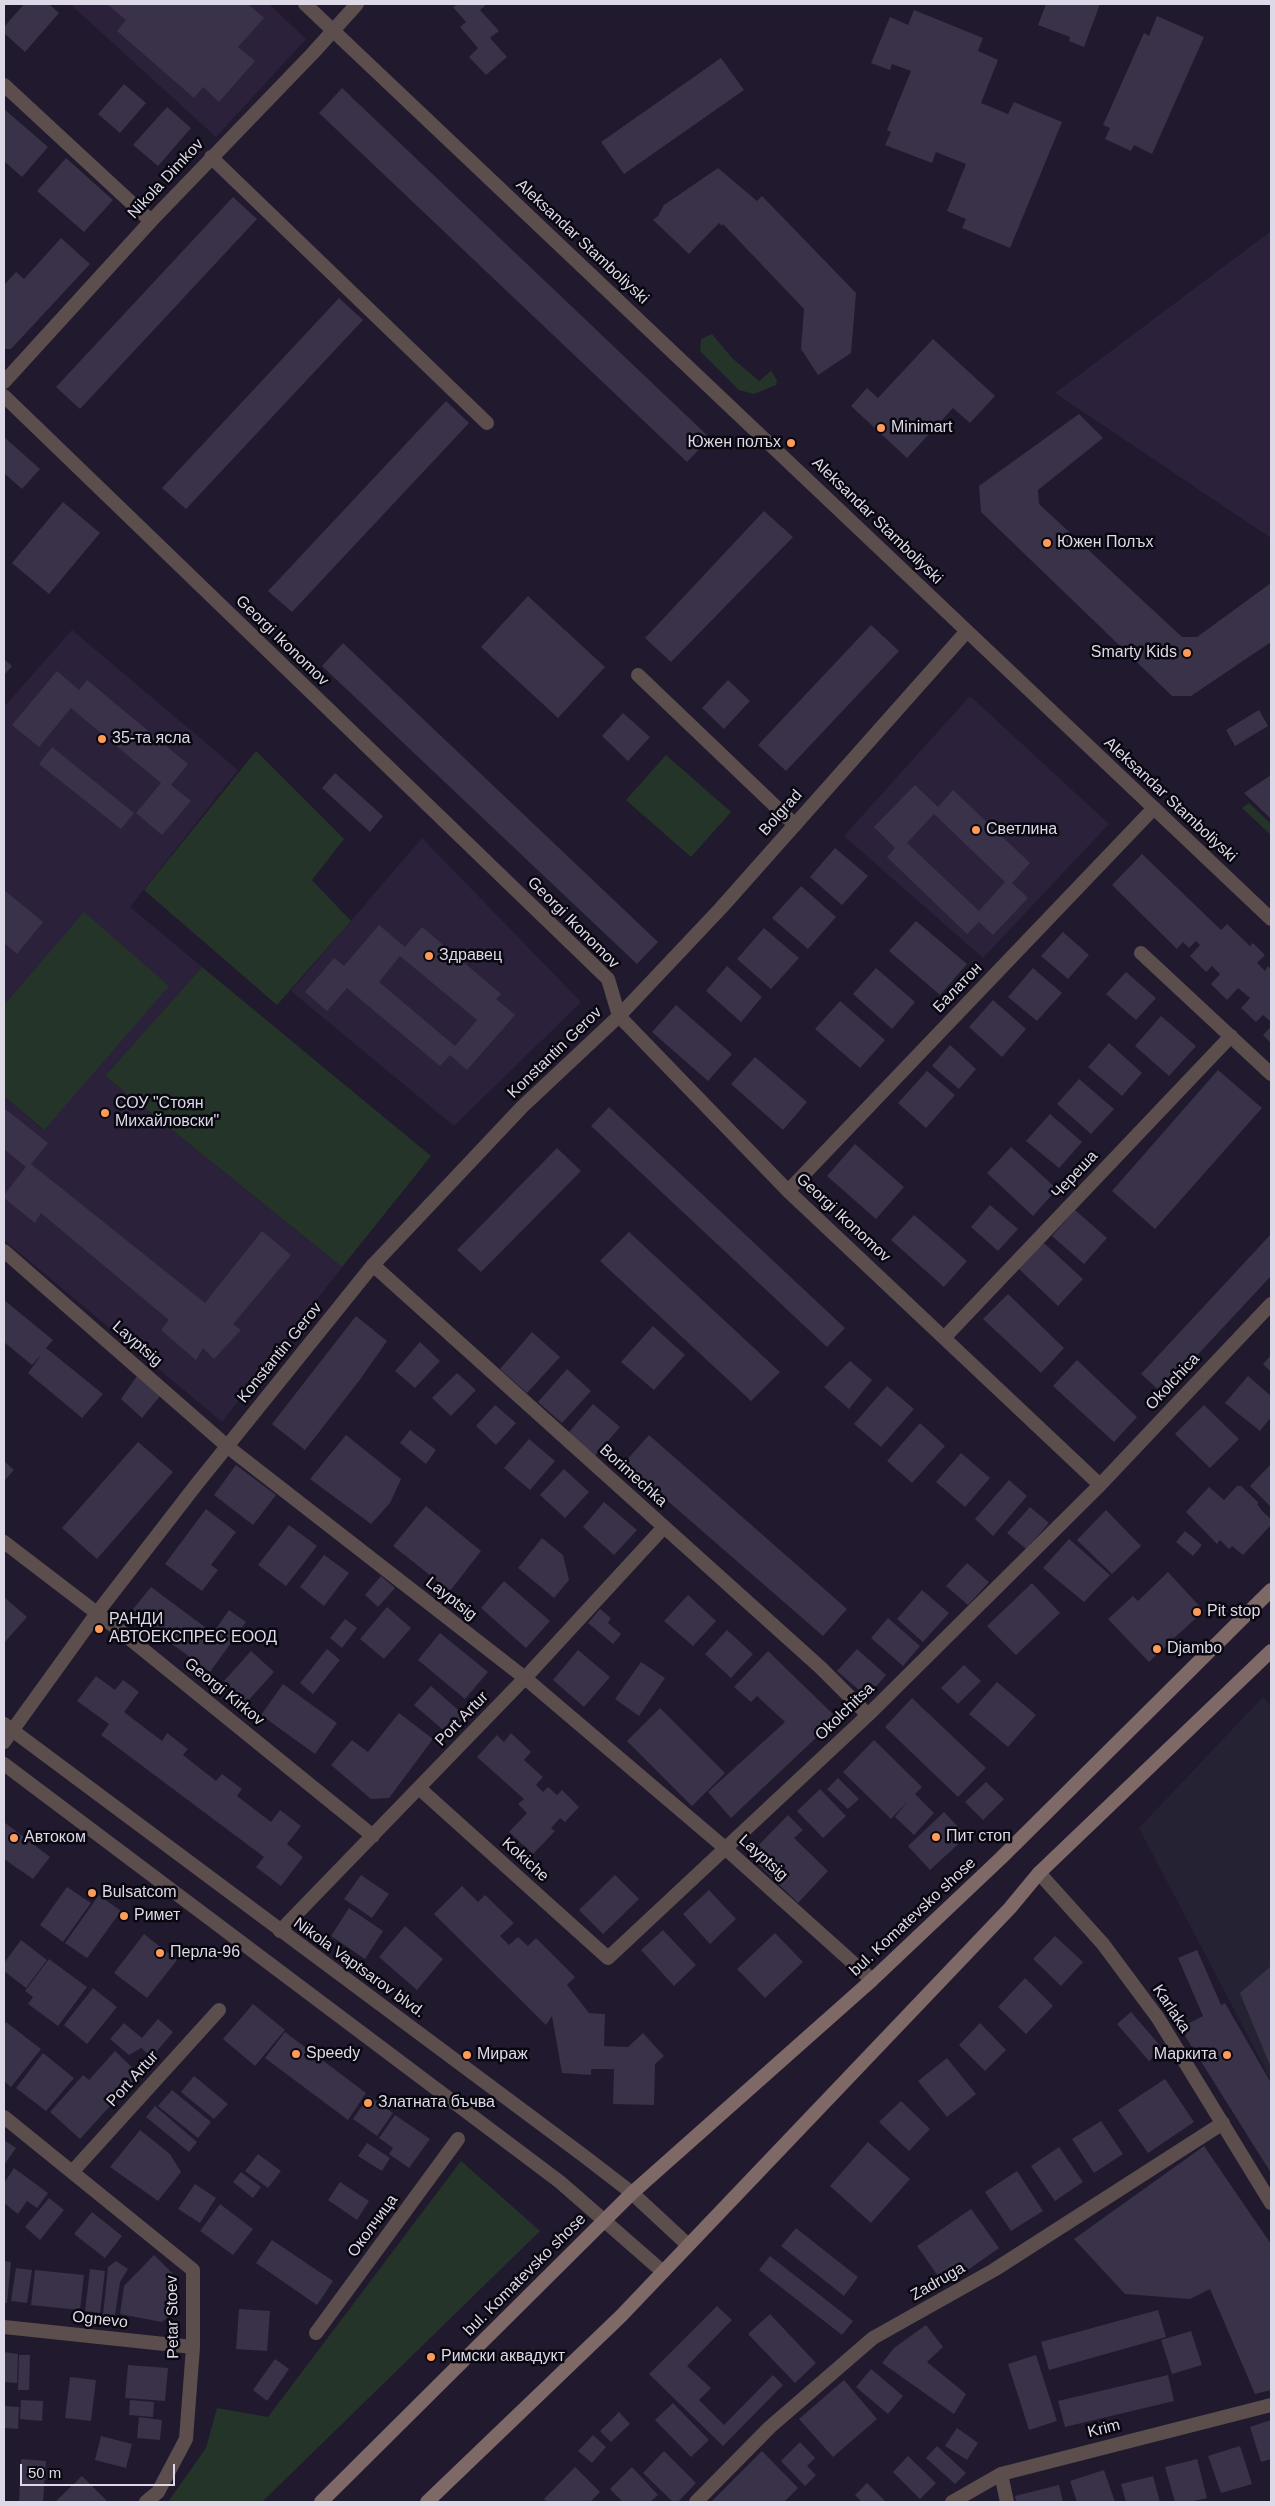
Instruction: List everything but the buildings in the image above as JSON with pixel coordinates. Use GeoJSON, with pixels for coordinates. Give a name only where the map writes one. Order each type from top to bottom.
{"type":"FeatureCollection","features":[{"type":"Feature","properties":{"kind":"main road","name":"bul. Komatevsko shose"},"geometry":{"type":"LineString","coordinates":[[321,2502],[632,2193],[872,1980],[1001,1858],[1271,1590]]}},
{"type":"Feature","properties":{"kind":"main road"},"geometry":{"type":"LineString","coordinates":[[427,2502],[621,2316],[1010,1908],[1040,1873],[1271,1651]]}},
{"type":"Feature","properties":{"kind":"street","name":"Aleksandar Stamboliyski"},"geometry":{"type":"LineString","coordinates":[[305,4],[1175,826],[1271,920]]}},
{"type":"Feature","properties":{"kind":"street","name":"Nikola Dimkov"},"geometry":{"type":"LineString","coordinates":[[4,382],[150,221],[333,32],[357,4]]}},
{"type":"Feature","properties":{"kind":"street"},"geometry":{"type":"LineString","coordinates":[[4,86],[150,221]]}},
{"type":"Feature","properties":{"kind":"street"},"geometry":{"type":"LineString","coordinates":[[211,157],[487,423]]}},
{"type":"Feature","properties":{"kind":"street","name":"Georgi Ikonomov"},"geometry":{"type":"LineString","coordinates":[[4,396],[608,980],[619,1016],[788,1191],[1100,1485]]}},
{"type":"Feature","properties":{"kind":"street","name":"Bolgrad"},"geometry":{"type":"LineString","coordinates":[[619,1016],[721,908],[967,631]]}},
{"type":"Feature","properties":{"kind":"street"},"geometry":{"type":"LineString","coordinates":[[638,675],[795,825]]}},
{"type":"Feature","properties":{"kind":"street","name":"Балатон"},"geometry":{"type":"LineString","coordinates":[[788,1191],[1154,808]]}},
{"type":"Feature","properties":{"kind":"street"},"geometry":{"type":"LineString","coordinates":[[1141,954],[1271,1074]]}},
{"type":"Feature","properties":{"kind":"street","name":"Konstantin Gerov"},"geometry":{"type":"LineString","coordinates":[[7,1732],[228,1447],[374,1265],[522,1107],[619,1016]]}},
{"type":"Feature","properties":{"kind":"street","name":"Череша"},"geometry":{"type":"LineString","coordinates":[[944,1338],[1231,1036]]}},
{"type":"Feature","properties":{"kind":"street","name":"Layptsig"},"geometry":{"type":"LineString","coordinates":[[4,1251],[228,1447],[525,1678],[725,1848],[872,1980]]}},
{"type":"Feature","properties":{"kind":"street","name":"Borimechka"},"geometry":{"type":"LineString","coordinates":[[374,1265],[821,1668],[868,1715]]}},
{"type":"Feature","properties":{"kind":"street","name":"Okolchica"},"geometry":{"type":"LineString","coordinates":[[1100,1485],[1271,1304]]}},
{"type":"Feature","properties":{"kind":"street","name":"Okolchitsa"},"geometry":{"type":"LineString","coordinates":[[608,1958],[868,1715],[1100,1485]]}},
{"type":"Feature","properties":{"kind":"street","name":"Port Artur"},"geometry":{"type":"LineString","coordinates":[[280,1931],[525,1678],[664,1528]]}},
{"type":"Feature","properties":{"kind":"street","name":"Georgi Kirkov"},"geometry":{"type":"LineString","coordinates":[[4,1542],[97,1614],[373,1836]]}},
{"type":"Feature","properties":{"kind":"street","name":"Nikola Vaptsarov blvd."},"geometry":{"type":"LineString","coordinates":[[7,1732],[280,1931],[632,2193],[688,2245]]}},
{"type":"Feature","properties":{"kind":"street"},"geometry":{"type":"LineString","coordinates":[[4,1764],[552,2176],[605,2220],[662,2272]]}},
{"type":"Feature","properties":{"kind":"street","name":"Kokiche"},"geometry":{"type":"LineString","coordinates":[[419,1788],[608,1958]]}},
{"type":"Feature","properties":{"kind":"street","name":"Karlaka"},"geometry":{"type":"LineString","coordinates":[[1040,1873],[1103,1944],[1158,2018],[1271,2204]]}},
{"type":"Feature","properties":{"kind":"street","name":"Port Artur"},"geometry":{"type":"LineString","coordinates":[[73,2171],[219,2010]]}},
{"type":"Feature","properties":{"kind":"street","name":"Petar Stoev"},"geometry":{"type":"LineString","coordinates":[[4,2117],[193,2270],[193,2347],[186,2439],[158,2492],[146,2502]]}},
{"type":"Feature","properties":{"kind":"street","name":"Zadruga"},"geometry":{"type":"LineString","coordinates":[[696,2502],[770,2427],[873,2338],[994,2270],[1223,2123]]}},
{"type":"Feature","properties":{"kind":"street","name":"Околчица"},"geometry":{"type":"LineString","coordinates":[[316,2333],[458,2140]]}},
{"type":"Feature","properties":{"kind":"street","name":"Ognevo"},"geometry":{"type":"LineString","coordinates":[[4,2327],[193,2347]]}},
{"type":"Feature","properties":{"kind":"street","name":"Krim"},"geometry":{"type":"LineString","coordinates":[[952,2502],[1001,2474],[1271,2405]]}},
{"type":"Feature","properties":{"kind":"street"},"geometry":{"type":"LineString","coordinates":[[1001,2474],[1007,2502]]}},
{"type":"Feature","properties":{"kind":"shaded area"},"geometry":{"type":"Polygon","coordinates":[[[70,4],[269,4],[306,39],[216,137],[70,4]]]}},
{"type":"Feature","properties":{"kind":"shaded area"},"geometry":{"type":"Polygon","coordinates":[[[1271,231],[1271,538],[1055,393],[1271,231]]]}},
{"type":"Feature","properties":{"kind":"shaded area","name":"СОУ \"Стоян Михайловски\""},"geometry":{"type":"Polygon","coordinates":[[[72,630],[238,770],[130,907],[202,967],[105,1076],[342,1267],[222,1422],[4,1240],[4,1096],[43,1130],[84,913],[4,1005],[4,707],[72,630]]]}},
{"type":"Feature","properties":{"kind":"shaded area","name":"Светлина"},"geometry":{"type":"Polygon","coordinates":[[[970,696],[1109,824],[983,958],[844,836],[970,696]]]}},
{"type":"Feature","properties":{"kind":"shaded area","name":"Здравец"},"geometry":{"type":"Polygon","coordinates":[[[422,838],[581,1002],[454,1126],[291,991],[422,838]]]}},
{"type":"Feature","properties":{"kind":"shaded area"},"geometry":{"type":"Polygon","coordinates":[[[1263,1697],[1271,1706],[1271,2080],[1139,1828],[1263,1697]]]}},
{"type":"Feature","properties":{"kind":"green space"},"geometry":{"type":"Polygon","coordinates":[[[712,334],[732,358],[759,381],[771,371],[777,380],[776,385],[754,394],[739,390],[700,351],[701,339],[712,334]]]}},
{"type":"Feature","properties":{"kind":"green space"},"geometry":{"type":"Polygon","coordinates":[[[256,751],[344,839],[312,880],[351,921],[277,1005],[144,890],[256,751]]]}},
{"type":"Feature","properties":{"kind":"green space"},"geometry":{"type":"Polygon","coordinates":[[[666,755],[731,812],[691,857],[626,800],[666,755]]]}},
{"type":"Feature","properties":{"kind":"green space"},"geometry":{"type":"Polygon","coordinates":[[[1249,803],[1271,824],[1271,835],[1242,808],[1249,803]]]}},
{"type":"Feature","properties":{"kind":"green space"},"geometry":{"type":"Polygon","coordinates":[[[84,912],[169,986],[44,1130],[4,1096],[4,1005],[84,912]]]}},
{"type":"Feature","properties":{"kind":"green space"},"geometry":{"type":"Polygon","coordinates":[[[202,967],[431,1156],[342,1267],[105,1076],[202,967]]]}},
{"type":"Feature","properties":{"kind":"green space"},"geometry":{"type":"Polygon","coordinates":[[[461,2161],[540,2231],[262,2502],[168,2502],[206,2448],[217,2408],[268,2417],[461,2161]]]}},
{"type":"Feature","properties":{"kind":"place","name":"Minimart"},"geometry":{"type":"Point","coordinates":[881,428]}},
{"type":"Feature","properties":{"kind":"place","name":"Южен полъх"},"geometry":{"type":"Point","coordinates":[791,443]}},
{"type":"Feature","properties":{"kind":"place","name":"Южен Полъх"},"geometry":{"type":"Point","coordinates":[1047,543]}},
{"type":"Feature","properties":{"kind":"place","name":"Smarty Kids"},"geometry":{"type":"Point","coordinates":[1187,653]}},
{"type":"Feature","properties":{"kind":"place","name":"35-та ясла"},"geometry":{"type":"Point","coordinates":[102,739]}},
{"type":"Feature","properties":{"kind":"place","name":"Светлина"},"geometry":{"type":"Point","coordinates":[976,830]}},
{"type":"Feature","properties":{"kind":"place","name":"Здравец"},"geometry":{"type":"Point","coordinates":[429,956]}},
{"type":"Feature","properties":{"kind":"place","name":"СОУ \"Стоян Михайловски\""},"geometry":{"type":"Point","coordinates":[105,1113]}},
{"type":"Feature","properties":{"kind":"place","name":"Pit stop"},"geometry":{"type":"Point","coordinates":[1197,1612]}},
{"type":"Feature","properties":{"kind":"place","name":"РАНДИ АВТОЕКСПРЕС ЕООД"},"geometry":{"type":"Point","coordinates":[99,1629]}},
{"type":"Feature","properties":{"kind":"place","name":"Djambo"},"geometry":{"type":"Point","coordinates":[1157,1649]}},
{"type":"Feature","properties":{"kind":"place","name":"Пит стоп"},"geometry":{"type":"Point","coordinates":[936,1837]}},
{"type":"Feature","properties":{"kind":"place","name":"Автоком"},"geometry":{"type":"Point","coordinates":[14,1838]}},
{"type":"Feature","properties":{"kind":"place","name":"Bulsatcom"},"geometry":{"type":"Point","coordinates":[92,1893]}},
{"type":"Feature","properties":{"kind":"place","name":"Римет"},"geometry":{"type":"Point","coordinates":[124,1916]}},
{"type":"Feature","properties":{"kind":"place","name":"Перла-96"},"geometry":{"type":"Point","coordinates":[160,1953]}},
{"type":"Feature","properties":{"kind":"place","name":"Speedy"},"geometry":{"type":"Point","coordinates":[296,2054]}},
{"type":"Feature","properties":{"kind":"place","name":"Мираж"},"geometry":{"type":"Point","coordinates":[467,2055]}},
{"type":"Feature","properties":{"kind":"place","name":"Маркита"},"geometry":{"type":"Point","coordinates":[1227,2055]}},
{"type":"Feature","properties":{"kind":"place","name":"Златната бъчва"},"geometry":{"type":"Point","coordinates":[368,2103]}},
{"type":"Feature","properties":{"kind":"place","name":"Римски аквадукт"},"geometry":{"type":"Point","coordinates":[431,2357]}}]}
